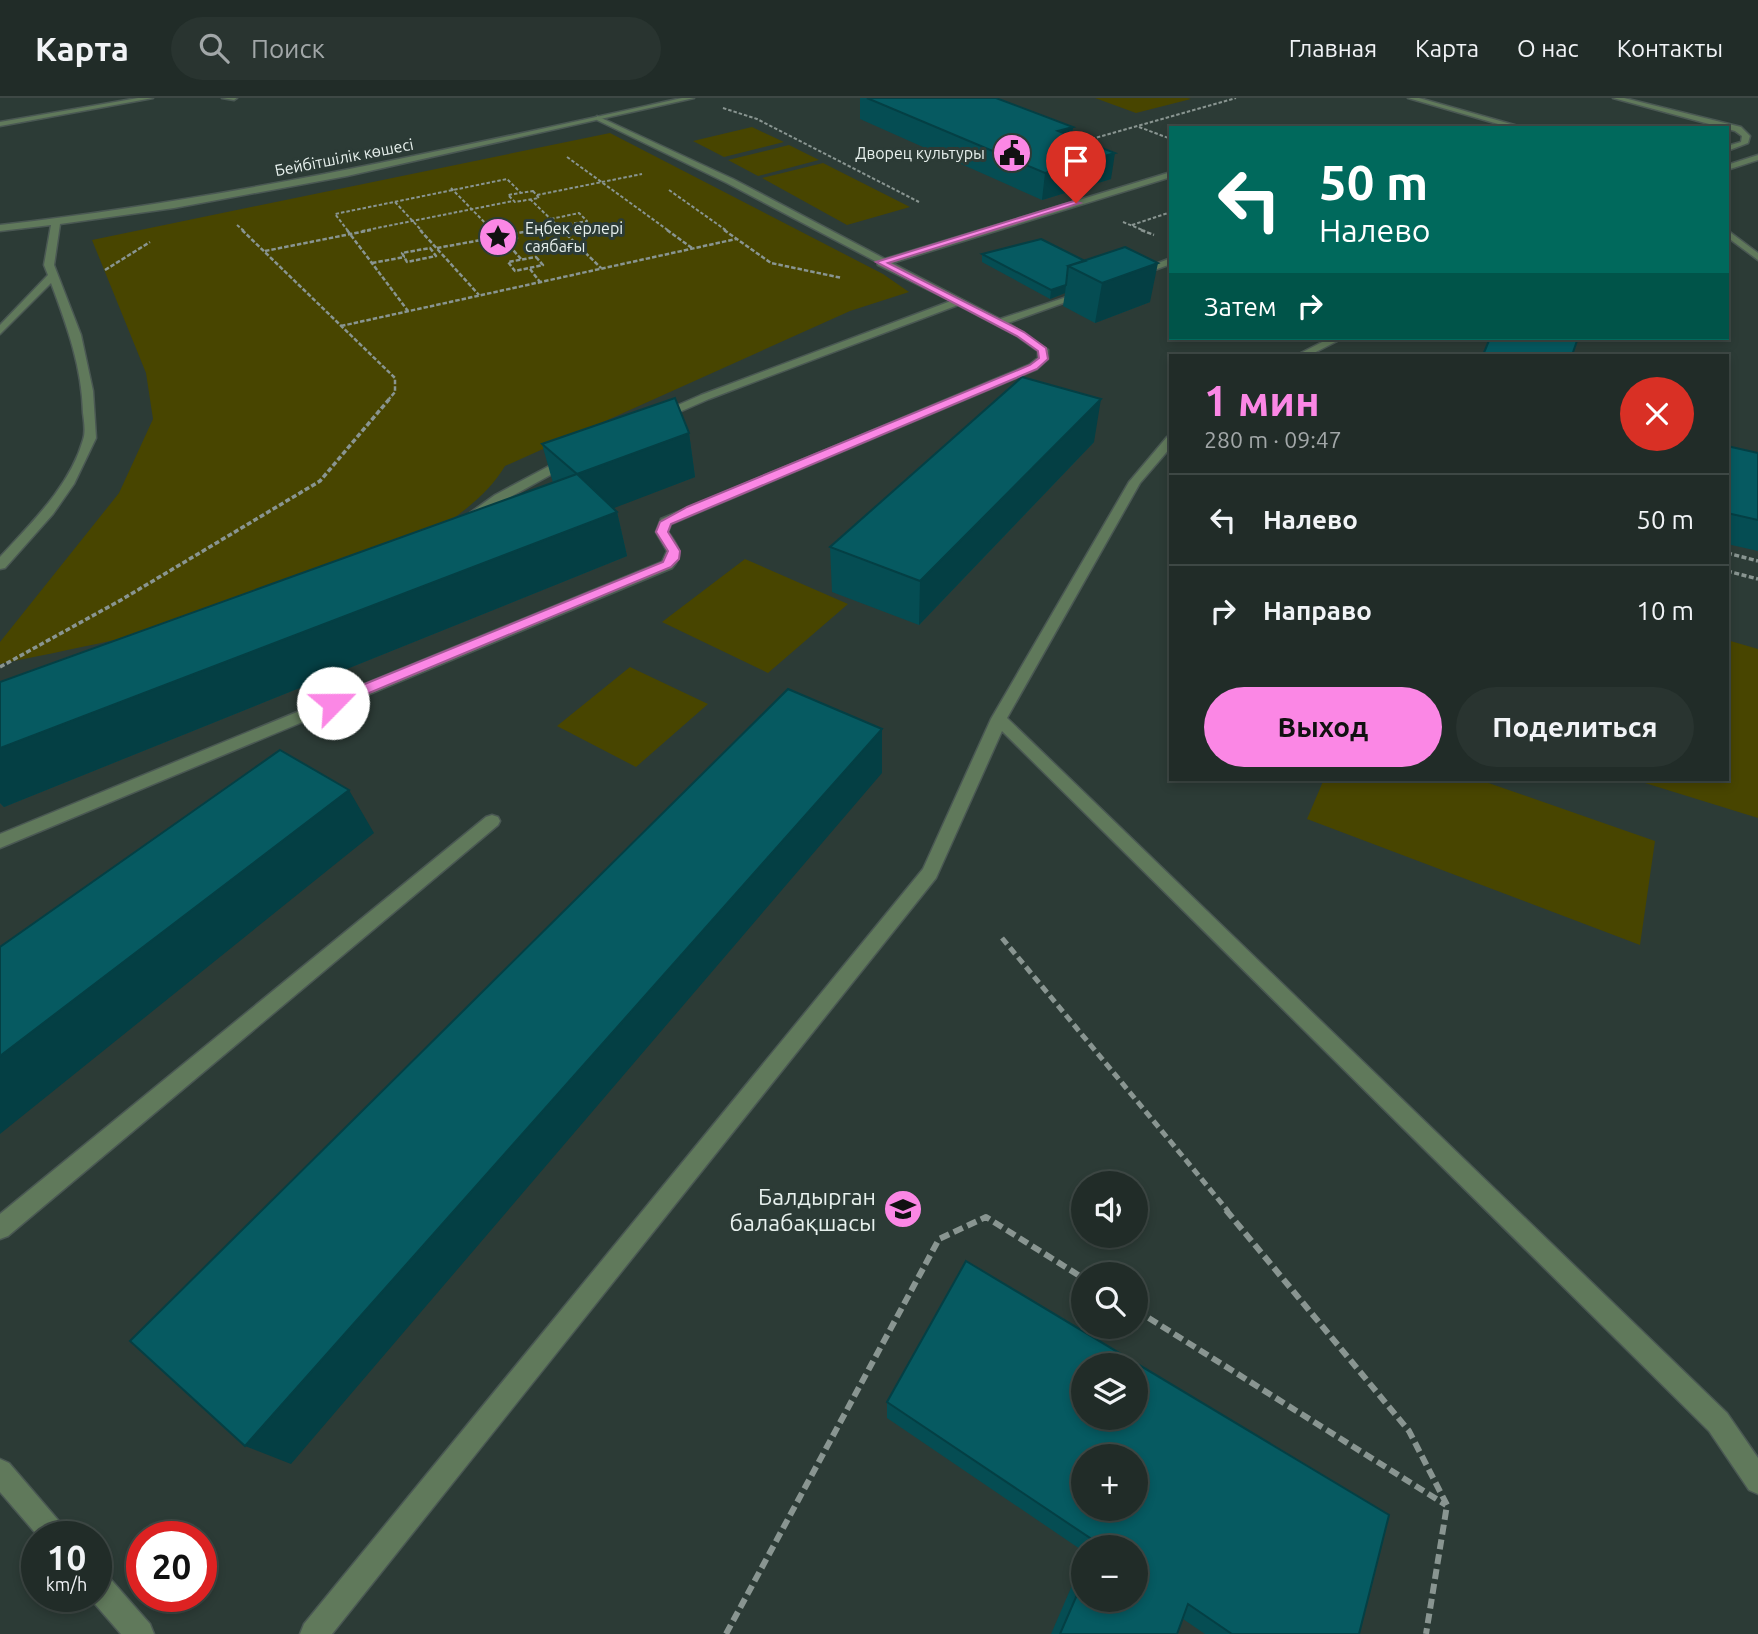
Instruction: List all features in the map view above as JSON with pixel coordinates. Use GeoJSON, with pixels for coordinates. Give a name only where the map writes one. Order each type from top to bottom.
{"type":"FeatureCollection","features":[{"type":"Feature","properties":{"kind":"street"},"geometry":{"type":"LineString","coordinates":[[0,124],[150,98]]}},
{"type":"Feature","properties":{"kind":"street"},"geometry":{"type":"LineString","coordinates":[[225,98],[234,98]]}},
{"type":"Feature","properties":{"kind":"street"},"geometry":{"type":"LineString","coordinates":[[1413,98],[1514,126]]}},
{"type":"Feature","properties":{"kind":"street"},"geometry":{"type":"LineString","coordinates":[[1616,98],[1726,126]]}},
{"type":"Feature","properties":{"kind":"street","name":"Бейбітшілік көшесі"},"geometry":{"type":"LineString","coordinates":[[0,228],[174,205],[684,99]]}},
{"type":"Feature","properties":{"kind":"street"},"geometry":{"type":"LineString","coordinates":[[0,841],[667,565],[673,559],[674,551],[662,532],[666,522],[1033,367],[1043,359],[1043,350],[999,323],[730,181],[600,118]]}},
{"type":"Feature","properties":{"kind":"street"},"geometry":{"type":"LineString","coordinates":[[1729,127],[1738,129],[1746,136],[1744,143],[1729,148]]}},
{"type":"Feature","properties":{"kind":"street"},"geometry":{"type":"LineString","coordinates":[[1729,167],[1758,157]]}},
{"type":"Feature","properties":{"kind":"street"},"geometry":{"type":"LineString","coordinates":[[880,262],[1169,175]]}},
{"type":"Feature","properties":{"kind":"street"},"geometry":{"type":"LineString","coordinates":[[0,565],[62,493],[90,438],[88,391],[76,335],[49,265],[56,222]]}},
{"type":"Feature","properties":{"kind":"street"},"geometry":{"type":"LineString","coordinates":[[1729,235],[1758,257]]}},
{"type":"Feature","properties":{"kind":"street"},"geometry":{"type":"LineString","coordinates":[[1122,279],[1169,262]]}},
{"type":"Feature","properties":{"kind":"street"},"geometry":{"type":"LineString","coordinates":[[0,331],[53,276]]}},
{"type":"Feature","properties":{"kind":"street"},"geometry":{"type":"LineString","coordinates":[[999,323],[1097,288]]}},
{"type":"Feature","properties":{"kind":"street"},"geometry":{"type":"LineString","coordinates":[[642,425],[705,397],[957,302]]}},
{"type":"Feature","properties":{"kind":"street"},"geometry":{"type":"LineString","coordinates":[[1304,354],[1334,340]]}},
{"type":"Feature","properties":{"kind":"street"},"geometry":{"type":"LineString","coordinates":[[314,1634],[930,873],[999,719],[1135,482],[1169,441]]}},
{"type":"Feature","properties":{"kind":"street"},"geometry":{"type":"LineString","coordinates":[[458,526],[499,498],[581,454]]}},
{"type":"Feature","properties":{"kind":"street"},"geometry":{"type":"LineString","coordinates":[[999,719],[1718,1422],[1758,1480]]}},
{"type":"Feature","properties":{"kind":"street"},"geometry":{"type":"LineString","coordinates":[[0,1228],[492,821]]}},
{"type":"Feature","properties":{"kind":"street"},"geometry":{"type":"LineString","coordinates":[[0,1472],[42,1521]]}},
{"type":"Feature","properties":{"kind":"street"},"geometry":{"type":"LineString","coordinates":[[112,1603],[139,1634]]}},
{"type":"Feature","properties":{"kind":"path"},"geometry":{"type":"LineString","coordinates":[[1080,142],[1236,98]]}},
{"type":"Feature","properties":{"kind":"path"},"geometry":{"type":"LineString","coordinates":[[723,108],[757,119],[919,202]]}},
{"type":"Feature","properties":{"kind":"path"},"geometry":{"type":"LineString","coordinates":[[1139,127],[1169,137]]}},
{"type":"Feature","properties":{"kind":"path"},"geometry":{"type":"LineString","coordinates":[[562,153],[692,248]]}},
{"type":"Feature","properties":{"kind":"path"},"geometry":{"type":"LineString","coordinates":[[537,195],[646,173]]}},
{"type":"Feature","properties":{"kind":"path"},"geometry":{"type":"LineString","coordinates":[[408,311],[335,214],[507,179],[521,193]]}},
{"type":"Feature","properties":{"kind":"path"},"geometry":{"type":"LineString","coordinates":[[447,184],[495,233]]}},
{"type":"Feature","properties":{"kind":"path"},"geometry":{"type":"LineString","coordinates":[[513,201],[508,195],[533,191],[537,195]]}},
{"type":"Feature","properties":{"kind":"path"},"geometry":{"type":"LineString","coordinates":[[264,252],[471,209],[539,198],[537,195]]}},
{"type":"Feature","properties":{"kind":"path"},"geometry":{"type":"LineString","coordinates":[[530,199],[602,268]]}},
{"type":"Feature","properties":{"kind":"path"},"geometry":{"type":"LineString","coordinates":[[394,202],[480,295]]}},
{"type":"Feature","properties":{"kind":"path"},"geometry":{"type":"LineString","coordinates":[[1131,225],[1169,213]]}},
{"type":"Feature","properties":{"kind":"path"},"geometry":{"type":"LineString","coordinates":[[513,234],[587,221],[579,214],[550,219]]}},
{"type":"Feature","properties":{"kind":"path"},"geometry":{"type":"LineString","coordinates":[[0,667],[121,600],[320,481],[395,391],[394,378],[234,222],[247,220]]}},
{"type":"Feature","properties":{"kind":"path"},"geometry":{"type":"LineString","coordinates":[[510,230],[517,238],[490,243],[484,235],[495,233],[510,230]]}},
{"type":"Feature","properties":{"kind":"path"},"geometry":{"type":"LineString","coordinates":[[433,252],[486,239]]}},
{"type":"Feature","properties":{"kind":"path"},"geometry":{"type":"LineString","coordinates":[[341,326],[736,239]]}},
{"type":"Feature","properties":{"kind":"path"},"geometry":{"type":"LineString","coordinates":[[505,240],[522,260]]}},
{"type":"Feature","properties":{"kind":"path"},"geometry":{"type":"LineString","coordinates":[[430,248],[436,256],[407,262],[404,257],[402,253],[430,248]]}},
{"type":"Feature","properties":{"kind":"path"},"geometry":{"type":"LineString","coordinates":[[372,263],[404,257]]}},
{"type":"Feature","properties":{"kind":"path"},"geometry":{"type":"LineString","coordinates":[[536,257],[543,265],[515,271],[508,262],[522,260],[536,257]]}},
{"type":"Feature","properties":{"kind":"path"},"geometry":{"type":"LineString","coordinates":[[530,268],[540,282]]}},
{"type":"Feature","properties":{"kind":"path"},"geometry":{"type":"LineString","coordinates":[[1729,554],[1758,561]]}},
{"type":"Feature","properties":{"kind":"path"},"geometry":{"type":"LineString","coordinates":[[1729,572],[1758,579]]}},
{"type":"Feature","properties":{"kind":"path"},"geometry":{"type":"LineString","coordinates":[[1002,938],[1409,1431],[1447,1505],[1426,1634]]}},
{"type":"Feature","properties":{"kind":"path"},"geometry":{"type":"LineString","coordinates":[[726,1634],[939,1239],[986,1217],[1071,1270]]}},
{"type":"Feature","properties":{"kind":"path"},"geometry":{"type":"LineString","coordinates":[[1148,1318],[1447,1505]]}},
{"type":"Feature","properties":{"kind":"shaded area"},"geometry":{"type":"Polygon","coordinates":[[[1095,98],[1188,98],[1191,99],[1136,113],[1095,98]]]}},
{"type":"Feature","properties":{"kind":"shaded area"},"geometry":{"type":"Polygon","coordinates":[[[752,127],[784,142],[724,157],[693,141],[752,127]]]}},
{"type":"Feature","properties":{"kind":"shaded area"},"geometry":{"type":"Polygon","coordinates":[[[610,133],[883,274],[909,292],[850,311],[505,466],[469,506],[416,541],[349,572],[275,598],[198,620],[0,664],[0,642],[119,493],[153,419],[146,373],[92,240],[610,133]]]}},
{"type":"Feature","properties":{"kind":"shaded area"},"geometry":{"type":"Polygon","coordinates":[[[789,145],[819,160],[758,176],[728,160],[789,145]]]}},
{"type":"Feature","properties":{"kind":"shaded area"},"geometry":{"type":"Polygon","coordinates":[[[823,163],[910,207],[847,225],[762,178],[823,163]]]}},
{"type":"Feature","properties":{"kind":"shaded area"},"geometry":{"type":"Polygon","coordinates":[[[745,559],[848,604],[768,673],[662,622],[745,559]]]}},
{"type":"Feature","properties":{"kind":"shaded area"},"geometry":{"type":"Polygon","coordinates":[[[1729,641],[1758,649],[1758,818],[1638,781],[1729,781],[1729,641]]]}},
{"type":"Feature","properties":{"kind":"shaded area"},"geometry":{"type":"Polygon","coordinates":[[[630,667],[708,704],[636,767],[557,726],[630,667]]]}},
{"type":"Feature","properties":{"kind":"shaded area"},"geometry":{"type":"Polygon","coordinates":[[[1323,781],[1483,781],[1655,841],[1640,945],[1307,819],[1323,781]]]}},
{"type":"Feature","properties":{"kind":"building"},"geometry":{"type":"Polygon","coordinates":[[[867,98],[996,98],[1073,127],[1058,131],[1115,153],[1045,173],[867,98]]]}},
{"type":"Feature","properties":{"kind":"building"},"geometry":{"type":"Polygon","coordinates":[[[1041,239],[1085,261],[1068,266],[1066,285],[1051,290],[982,254],[1041,239]]]}},
{"type":"Feature","properties":{"kind":"building"},"geometry":{"type":"Polygon","coordinates":[[[1125,247],[1158,263],[1102,283],[1068,266],[1125,247]]]}},
{"type":"Feature","properties":{"kind":"building"},"geometry":{"type":"Polygon","coordinates":[[[1489,340],[1577,340],[1572,354],[1483,354],[1489,340]]]}},
{"type":"Feature","properties":{"kind":"building"},"geometry":{"type":"Polygon","coordinates":[[[1022,377],[1101,399],[920,581],[830,547],[1022,377]]]}},
{"type":"Feature","properties":{"kind":"building"},"geometry":{"type":"Polygon","coordinates":[[[675,398],[689,433],[577,474],[542,444],[675,398]]]}},
{"type":"Feature","properties":{"kind":"building"},"geometry":{"type":"Polygon","coordinates":[[[1729,446],[1758,453],[1758,520],[1729,513],[1729,446]]]}},
{"type":"Feature","properties":{"kind":"building"},"geometry":{"type":"Polygon","coordinates":[[[577,474],[617,512],[0,748],[0,682],[577,474]]]}},
{"type":"Feature","properties":{"kind":"building"},"geometry":{"type":"Polygon","coordinates":[[[788,689],[882,729],[245,1446],[130,1341],[788,689]]]}},
{"type":"Feature","properties":{"kind":"building"},"geometry":{"type":"Polygon","coordinates":[[[280,750],[349,790],[0,1056],[0,947],[280,750]]]}},
{"type":"Feature","properties":{"kind":"building"},"geometry":{"type":"Polygon","coordinates":[[[966,1261],[1071,1324],[1071,1339],[1096,1339],[1119,1353],[1071,1353],[1071,1430],[1148,1430],[1148,1370],[1389,1515],[1359,1634],[1232,1634],[1188,1604],[1177,1634],[1060,1634],[1071,1609],[1071,1612],[1148,1612],[1148,1535],[1086,1535],[887,1402],[966,1261]]]}},
{"type":"Feature","properties":{"kind":"place","name":"Дворец культуры"},"geometry":{"type":"Point","coordinates":[1012,153]}},
{"type":"Feature","properties":{"kind":"place","name":"Еңбек ерлері саябағы"},"geometry":{"type":"Point","coordinates":[498,237]}},
{"type":"Feature","properties":{"kind":"place","name":"Балдырган балабақшасы"},"geometry":{"type":"Point","coordinates":[903,1209]}},
{"type":"Feature","properties":{"kind":"route"},"geometry":{"type":"LineString","coordinates":[[333,703],[667,565],[673,559],[674,551],[662,532],[666,522],[691,509],[1033,367],[1043,359],[1043,350],[1021,334],[880,262],[1076,203]]}}]}
